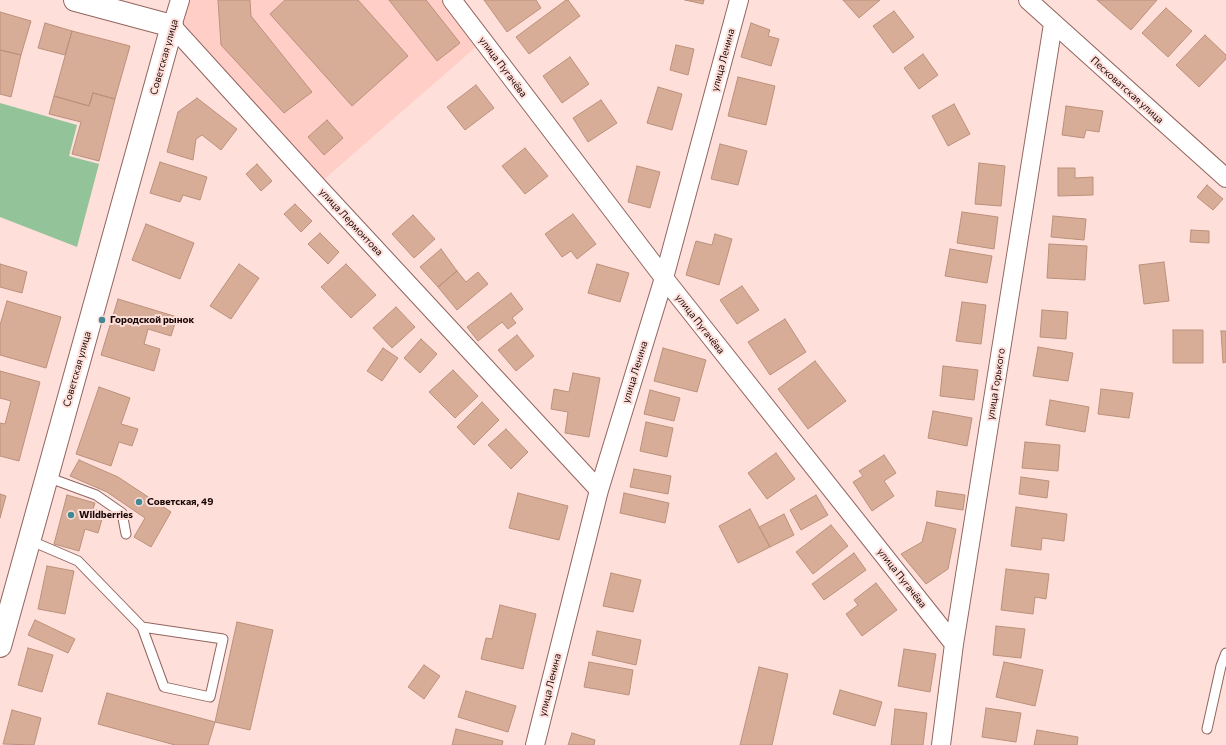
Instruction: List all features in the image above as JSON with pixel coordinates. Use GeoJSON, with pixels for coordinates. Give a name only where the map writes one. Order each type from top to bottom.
{"type":"FeatureCollection","features":[{"type":"Feature","properties":{"kind":"main road"},"geometry":{"type":"LineString","coordinates":[[75,0],[172,26]]}},
{"type":"Feature","properties":{"kind":"main road","name":"Советская улица"},"geometry":{"type":"LineString","coordinates":[[0,646],[172,26]]}},
{"type":"Feature","properties":{"kind":"street","name":"Советская улица"},"geometry":{"type":"LineString","coordinates":[[172,26],[180,0]]}},
{"type":"Feature","properties":{"kind":"street","name":"улица Пугачёва"},"geometry":{"type":"LineString","coordinates":[[452,0],[664,278],[954,644]]}},
{"type":"Feature","properties":{"kind":"street","name":"улица Ленина"},"geometry":{"type":"LineString","coordinates":[[535,745],[598,490],[664,278],[739,0]]}},
{"type":"Feature","properties":{"kind":"street","name":"Песковатская улица"},"geometry":{"type":"LineString","coordinates":[[1028,0],[1226,178]]}},
{"type":"Feature","properties":{"kind":"street","name":"улица Горького"},"geometry":{"type":"LineString","coordinates":[[941,745],[954,644],[1053,24]]}},
{"type":"Feature","properties":{"kind":"street","name":"улица Лермонтова"},"geometry":{"type":"LineString","coordinates":[[172,26],[598,490]]}},
{"type":"Feature","properties":{"kind":"lane"},"geometry":{"type":"LineString","coordinates":[[47,477],[96,495],[109,504],[122,514],[126,534]]}},
{"type":"Feature","properties":{"kind":"lane"},"geometry":{"type":"LineString","coordinates":[[29,540],[78,561],[142,627],[164,687],[210,697],[223,639],[142,627]]}},
{"type":"Feature","properties":{"kind":"lane"},"geometry":{"type":"LineString","coordinates":[[1206,729],[1221,666],[1226,653]]}},
{"type":"Feature","properties":{"kind":"shaded area"},"geometry":{"type":"Polygon","coordinates":[[[185,0],[441,0],[476,47],[321,182],[178,23],[185,0]]]}},
{"type":"Feature","properties":{"kind":"green space"},"geometry":{"type":"Polygon","coordinates":[[[0,103],[77,125],[69,156],[99,164],[77,247],[0,217],[0,103]]]}},
{"type":"Feature","properties":{"kind":"building"},"geometry":{"type":"Polygon","coordinates":[[[218,0],[250,0],[251,16],[312,92],[284,113],[221,45],[218,0]]]}},
{"type":"Feature","properties":{"kind":"building"},"geometry":{"type":"Polygon","coordinates":[[[285,0],[358,0],[408,56],[352,106],[270,14],[285,0]]]}},
{"type":"Feature","properties":{"kind":"building"},"geometry":{"type":"Polygon","coordinates":[[[389,0],[426,0],[460,43],[437,61],[389,0]]]}},
{"type":"Feature","properties":{"kind":"building"},"geometry":{"type":"Polygon","coordinates":[[[484,0],[536,0],[541,8],[507,32],[484,0]]]}},
{"type":"Feature","properties":{"kind":"building"},"geometry":{"type":"Polygon","coordinates":[[[568,0],[580,16],[529,54],[516,37],[568,0]]]}},
{"type":"Feature","properties":{"kind":"building"},"geometry":{"type":"Polygon","coordinates":[[[685,0],[704,0],[703,4],[685,0]]]}},
{"type":"Feature","properties":{"kind":"building"},"geometry":{"type":"Polygon","coordinates":[[[843,0],[880,0],[859,18],[843,0]]]}},
{"type":"Feature","properties":{"kind":"building"},"geometry":{"type":"Polygon","coordinates":[[[1097,0],[1157,0],[1131,30],[1097,0]]]}},
{"type":"Feature","properties":{"kind":"building"},"geometry":{"type":"Polygon","coordinates":[[[1166,8],[1192,31],[1168,57],[1142,33],[1166,8]]]}},
{"type":"Feature","properties":{"kind":"building"},"geometry":{"type":"Polygon","coordinates":[[[894,11],[914,37],[893,53],[873,26],[894,11]]]}},
{"type":"Feature","properties":{"kind":"building"},"geometry":{"type":"Polygon","coordinates":[[[0,12],[31,21],[21,55],[0,50],[0,12]]]}},
{"type":"Feature","properties":{"kind":"building"},"geometry":{"type":"Polygon","coordinates":[[[45,23],[72,31],[65,55],[38,48],[45,23]]]}},
{"type":"Feature","properties":{"kind":"building"},"geometry":{"type":"Polygon","coordinates":[[[751,23],[770,30],[768,36],[779,39],[771,66],[741,57],[751,23]]]}},
{"type":"Feature","properties":{"kind":"building"},"geometry":{"type":"Polygon","coordinates":[[[72,31],[130,46],[115,99],[93,93],[89,106],[54,96],[72,31]]]}},
{"type":"Feature","properties":{"kind":"building"},"geometry":{"type":"Polygon","coordinates":[[[1205,35],[1226,55],[1226,59],[1199,87],[1176,65],[1205,35]]]}},
{"type":"Feature","properties":{"kind":"building"},"geometry":{"type":"Polygon","coordinates":[[[676,45],[694,49],[688,75],[670,70],[676,45]]]}},
{"type":"Feature","properties":{"kind":"building"},"geometry":{"type":"Polygon","coordinates":[[[0,50],[21,55],[11,97],[0,94],[0,50]]]}},
{"type":"Feature","properties":{"kind":"building"},"geometry":{"type":"Polygon","coordinates":[[[923,54],[938,75],[919,89],[904,68],[923,54]]]}},
{"type":"Feature","properties":{"kind":"building"},"geometry":{"type":"Polygon","coordinates":[[[570,57],[589,84],[562,103],[543,76],[570,57]]]}},
{"type":"Feature","properties":{"kind":"building"},"geometry":{"type":"Polygon","coordinates":[[[738,77],[775,86],[766,125],[728,116],[738,77]]]}},
{"type":"Feature","properties":{"kind":"building"},"geometry":{"type":"Polygon","coordinates":[[[476,85],[494,108],[465,130],[447,107],[476,85]]]}},
{"type":"Feature","properties":{"kind":"building"},"geometry":{"type":"Polygon","coordinates":[[[658,87],[682,94],[672,130],[647,123],[658,87]]]}},
{"type":"Feature","properties":{"kind":"building"},"geometry":{"type":"Polygon","coordinates":[[[93,93],[115,99],[99,161],[72,154],[81,122],[49,114],[54,96],[89,106],[93,93]]]}},
{"type":"Feature","properties":{"kind":"building"},"geometry":{"type":"Polygon","coordinates":[[[197,98],[237,129],[221,150],[202,135],[196,139],[193,160],[167,152],[178,112],[197,98]]]}},
{"type":"Feature","properties":{"kind":"building"},"geometry":{"type":"Polygon","coordinates":[[[601,100],[617,123],[588,142],[573,118],[601,100]]]}},
{"type":"Feature","properties":{"kind":"building"},"geometry":{"type":"Polygon","coordinates":[[[954,104],[970,134],[948,146],[932,116],[954,104]]]}},
{"type":"Feature","properties":{"kind":"building"},"geometry":{"type":"Polygon","coordinates":[[[1066,106],[1103,111],[1099,132],[1086,130],[1084,138],[1062,135],[1066,106]]]}},
{"type":"Feature","properties":{"kind":"building"},"geometry":{"type":"Polygon","coordinates":[[[327,120],[343,138],[324,155],[308,137],[327,120]]]}},
{"type":"Feature","properties":{"kind":"building"},"geometry":{"type":"Polygon","coordinates":[[[720,144],[747,151],[738,185],[711,179],[720,144]]]}},
{"type":"Feature","properties":{"kind":"building"},"geometry":{"type":"Polygon","coordinates":[[[525,148],[548,176],[525,194],[502,166],[525,148]]]}},
{"type":"Feature","properties":{"kind":"building"},"geometry":{"type":"Polygon","coordinates":[[[160,162],[207,177],[200,200],[183,195],[180,202],[150,193],[160,162]]]}},
{"type":"Feature","properties":{"kind":"building"},"geometry":{"type":"Polygon","coordinates":[[[979,163],[1005,166],[1001,206],[975,204],[979,163]]]}},
{"type":"Feature","properties":{"kind":"building"},"geometry":{"type":"Polygon","coordinates":[[[257,164],[272,181],[261,191],[246,174],[257,164]]]}},
{"type":"Feature","properties":{"kind":"building"},"geometry":{"type":"Polygon","coordinates":[[[637,166],[660,172],[650,208],[628,202],[637,166]]]}},
{"type":"Feature","properties":{"kind":"building"},"geometry":{"type":"Polygon","coordinates":[[[1058,168],[1075,168],[1075,178],[1093,177],[1093,195],[1058,196],[1058,168]]]}},
{"type":"Feature","properties":{"kind":"building"},"geometry":{"type":"Polygon","coordinates":[[[1207,185],[1223,199],[1213,210],[1197,197],[1207,185]]]}},
{"type":"Feature","properties":{"kind":"building"},"geometry":{"type":"Polygon","coordinates":[[[295,204],[312,221],[301,232],[284,214],[295,204]]]}},
{"type":"Feature","properties":{"kind":"building"},"geometry":{"type":"Polygon","coordinates":[[[962,212],[998,217],[994,249],[957,243],[962,212]]]}},
{"type":"Feature","properties":{"kind":"building"},"geometry":{"type":"Polygon","coordinates":[[[573,214],[596,244],[577,259],[571,251],[562,257],[545,234],[573,214]]]}},
{"type":"Feature","properties":{"kind":"building"},"geometry":{"type":"Polygon","coordinates":[[[413,215],[435,239],[414,258],[392,234],[413,215]]]}},
{"type":"Feature","properties":{"kind":"building"},"geometry":{"type":"Polygon","coordinates":[[[1053,216],[1086,219],[1084,240],[1051,237],[1053,216]]]}},
{"type":"Feature","properties":{"kind":"building"},"geometry":{"type":"Polygon","coordinates":[[[146,224],[194,243],[180,279],[132,260],[146,224]]]}},
{"type":"Feature","properties":{"kind":"building"},"geometry":{"type":"Polygon","coordinates":[[[1191,230],[1209,231],[1209,243],[1190,242],[1191,230]]]}},
{"type":"Feature","properties":{"kind":"building"},"geometry":{"type":"Polygon","coordinates":[[[320,233],[339,252],[328,264],[308,244],[320,233]]]}},
{"type":"Feature","properties":{"kind":"building"},"geometry":{"type":"Polygon","coordinates":[[[715,234],[732,239],[719,285],[686,275],[696,241],[712,245],[715,234]]]}},
{"type":"Feature","properties":{"kind":"building"},"geometry":{"type":"Polygon","coordinates":[[[1049,244],[1087,246],[1085,280],[1047,278],[1049,244]]]}},
{"type":"Feature","properties":{"kind":"building"},"geometry":{"type":"Polygon","coordinates":[[[441,249],[457,271],[438,287],[420,267],[441,249]]]}},
{"type":"Feature","properties":{"kind":"building"},"geometry":{"type":"Polygon","coordinates":[[[950,249],[992,256],[987,283],[945,276],[950,249]]]}},
{"type":"Feature","properties":{"kind":"building"},"geometry":{"type":"Polygon","coordinates":[[[1164,262],[1169,301],[1144,304],[1139,265],[1164,262]]]}},
{"type":"Feature","properties":{"kind":"building"},"geometry":{"type":"Polygon","coordinates":[[[0,264],[27,272],[22,293],[0,287],[0,264]]]}},
{"type":"Feature","properties":{"kind":"building"},"geometry":{"type":"Polygon","coordinates":[[[239,264],[259,278],[231,319],[210,306],[239,264]]]}},
{"type":"Feature","properties":{"kind":"building"},"geometry":{"type":"Polygon","coordinates":[[[346,264],[376,295],[351,318],[321,287],[346,264]]]}},
{"type":"Feature","properties":{"kind":"building"},"geometry":{"type":"Polygon","coordinates":[[[597,264],[629,273],[620,302],[588,293],[597,264]]]}},
{"type":"Feature","properties":{"kind":"building"},"geometry":{"type":"Polygon","coordinates":[[[457,271],[466,282],[478,272],[488,284],[457,310],[438,287],[457,271]]]}},
{"type":"Feature","properties":{"kind":"building"},"geometry":{"type":"Polygon","coordinates":[[[742,286],[759,310],[737,324],[720,300],[742,286]]]}},
{"type":"Feature","properties":{"kind":"building"},"geometry":{"type":"Polygon","coordinates":[[[511,293],[523,309],[512,318],[516,323],[508,329],[502,322],[478,341],[467,327],[511,293]]]}},
{"type":"Feature","properties":{"kind":"building"},"geometry":{"type":"Polygon","coordinates":[[[118,299],[177,317],[171,336],[148,329],[144,344],[160,349],[154,371],[101,355],[118,299]]]}},
{"type":"Feature","properties":{"kind":"building"},"geometry":{"type":"Polygon","coordinates":[[[7,301],[61,317],[46,368],[0,355],[0,325],[7,301]]]}},
{"type":"Feature","properties":{"kind":"building"},"geometry":{"type":"Polygon","coordinates":[[[962,302],[986,305],[981,344],[956,341],[962,302]]]}},
{"type":"Feature","properties":{"kind":"building"},"geometry":{"type":"Polygon","coordinates":[[[396,307],[415,327],[392,348],[373,328],[396,307]]]}},
{"type":"Feature","properties":{"kind":"building"},"geometry":{"type":"Polygon","coordinates":[[[1042,310],[1068,312],[1066,339],[1040,337],[1042,310]]]}},
{"type":"Feature","properties":{"kind":"building"},"geometry":{"type":"Polygon","coordinates":[[[785,319],[806,352],[770,375],[748,342],[785,319]]]}},
{"type":"Feature","properties":{"kind":"building"},"geometry":{"type":"Polygon","coordinates":[[[1173,330],[1203,330],[1203,363],[1173,363],[1173,330]]]}},
{"type":"Feature","properties":{"kind":"building"},"geometry":{"type":"Polygon","coordinates":[[[1221,331],[1226,331],[1226,362],[1223,363],[1221,331]]]}},
{"type":"Feature","properties":{"kind":"building"},"geometry":{"type":"Polygon","coordinates":[[[517,335],[534,356],[516,371],[498,350],[517,335]]]}},
{"type":"Feature","properties":{"kind":"building"},"geometry":{"type":"Polygon","coordinates":[[[421,339],[437,354],[420,373],[404,358],[421,339]]]}},
{"type":"Feature","properties":{"kind":"building"},"geometry":{"type":"Polygon","coordinates":[[[1038,347],[1073,353],[1068,381],[1033,376],[1038,347]]]}},
{"type":"Feature","properties":{"kind":"building"},"geometry":{"type":"Polygon","coordinates":[[[383,348],[398,358],[382,381],[367,371],[383,348]]]}},
{"type":"Feature","properties":{"kind":"building"},"geometry":{"type":"Polygon","coordinates":[[[663,348],[706,360],[697,392],[654,381],[663,348]]]}},
{"type":"Feature","properties":{"kind":"building"},"geometry":{"type":"Polygon","coordinates":[[[815,361],[846,401],[808,429],[778,389],[815,361]]]}},
{"type":"Feature","properties":{"kind":"building"},"geometry":{"type":"Polygon","coordinates":[[[943,366],[978,370],[974,400],[940,396],[943,366]]]}},
{"type":"Feature","properties":{"kind":"building"},"geometry":{"type":"Polygon","coordinates":[[[453,370],[478,396],[455,418],[429,392],[453,370]]]}},
{"type":"Feature","properties":{"kind":"building"},"geometry":{"type":"Polygon","coordinates":[[[0,371],[40,382],[19,461],[0,456],[0,423],[5,424],[11,401],[0,398],[0,371]]]}},
{"type":"Feature","properties":{"kind":"building"},"geometry":{"type":"Polygon","coordinates":[[[573,373],[600,378],[589,437],[565,433],[568,412],[551,409],[554,389],[569,392],[573,373]]]}},
{"type":"Feature","properties":{"kind":"building"},"geometry":{"type":"Polygon","coordinates":[[[99,387],[130,398],[121,424],[138,429],[132,446],[119,442],[111,466],[76,454],[99,387]]]}},
{"type":"Feature","properties":{"kind":"building"},"geometry":{"type":"Polygon","coordinates":[[[1101,389],[1133,393],[1129,418],[1098,414],[1101,389]]]}},
{"type":"Feature","properties":{"kind":"building"},"geometry":{"type":"Polygon","coordinates":[[[650,390],[680,398],[674,421],[644,414],[650,390]]]}},
{"type":"Feature","properties":{"kind":"building"},"geometry":{"type":"Polygon","coordinates":[[[1050,400],[1089,407],[1085,432],[1046,425],[1050,400]]]}},
{"type":"Feature","properties":{"kind":"building"},"geometry":{"type":"Polygon","coordinates":[[[482,402],[499,420],[474,445],[457,427],[482,402]]]}},
{"type":"Feature","properties":{"kind":"building"},"geometry":{"type":"Polygon","coordinates":[[[933,411],[972,418],[967,446],[928,438],[933,411]]]}},
{"type":"Feature","properties":{"kind":"building"},"geometry":{"type":"Polygon","coordinates":[[[646,422],[673,428],[667,457],[640,451],[646,422]]]}},
{"type":"Feature","properties":{"kind":"building"},"geometry":{"type":"Polygon","coordinates":[[[506,429],[528,452],[511,469],[488,445],[506,429]]]}},
{"type":"Feature","properties":{"kind":"building"},"geometry":{"type":"Polygon","coordinates":[[[1025,442],[1060,445],[1058,471],[1022,468],[1025,442]]]}},
{"type":"Feature","properties":{"kind":"building"},"geometry":{"type":"Polygon","coordinates":[[[776,453],[795,479],[767,499],[748,473],[776,453]]]}},
{"type":"Feature","properties":{"kind":"building"},"geometry":{"type":"Polygon","coordinates":[[[884,455],[896,473],[884,481],[894,496],[872,511],[853,482],[863,476],[859,471],[884,455]]]}},
{"type":"Feature","properties":{"kind":"building","name":"Советская, 49"},"geometry":{"type":"Polygon","coordinates":[[[79,460],[118,477],[171,512],[151,547],[134,537],[145,518],[107,492],[70,476],[79,460]]]}},
{"type":"Feature","properties":{"kind":"building"},"geometry":{"type":"Polygon","coordinates":[[[634,469],[671,476],[668,494],[630,487],[634,469]]]}},
{"type":"Feature","properties":{"kind":"building"},"geometry":{"type":"Polygon","coordinates":[[[1021,477],[1049,481],[1047,498],[1019,494],[1021,477]]]}},
{"type":"Feature","properties":{"kind":"building"},"geometry":{"type":"Polygon","coordinates":[[[937,491],[965,495],[963,510],[935,506],[937,491]]]}},
{"type":"Feature","properties":{"kind":"building"},"geometry":{"type":"Polygon","coordinates":[[[518,493],[568,506],[559,540],[509,528],[518,493]]]}},
{"type":"Feature","properties":{"kind":"building"},"geometry":{"type":"Polygon","coordinates":[[[624,493],[669,503],[665,523],[620,513],[624,493]]]}},
{"type":"Feature","properties":{"kind":"building"},"geometry":{"type":"Polygon","coordinates":[[[0,494],[6,496],[0,518],[0,494]]]}},
{"type":"Feature","properties":{"kind":"building"},"geometry":{"type":"Polygon","coordinates":[[[67,495],[95,503],[93,509],[104,512],[98,533],[85,529],[79,551],[54,544],[67,495]]]}},
{"type":"Feature","properties":{"kind":"building"},"geometry":{"type":"Polygon","coordinates":[[[816,495],[828,515],[801,530],[790,510],[816,495]]]}},
{"type":"Feature","properties":{"kind":"building"},"geometry":{"type":"Polygon","coordinates":[[[1016,507],[1067,514],[1064,541],[1042,538],[1041,550],[1011,546],[1016,507]]]}},
{"type":"Feature","properties":{"kind":"building"},"geometry":{"type":"Polygon","coordinates":[[[750,509],[770,547],[738,563],[719,526],[750,509]]]}},
{"type":"Feature","properties":{"kind":"building"},"geometry":{"type":"Polygon","coordinates":[[[784,514],[794,535],[770,547],[759,527],[784,514]]]}},
{"type":"Feature","properties":{"kind":"building"},"geometry":{"type":"Polygon","coordinates":[[[927,522],[956,529],[948,569],[926,584],[901,554],[922,542],[927,522]]]}},
{"type":"Feature","properties":{"kind":"building"},"geometry":{"type":"Polygon","coordinates":[[[831,525],[848,546],[813,574],[796,552],[831,525]]]}},
{"type":"Feature","properties":{"kind":"building"},"geometry":{"type":"Polygon","coordinates":[[[854,553],[866,570],[824,600],[812,584],[854,553]]]}},
{"type":"Feature","properties":{"kind":"building"},"geometry":{"type":"Polygon","coordinates":[[[47,566],[74,571],[65,614],[38,609],[47,566]]]}},
{"type":"Feature","properties":{"kind":"building"},"geometry":{"type":"Polygon","coordinates":[[[1006,569],[1049,574],[1046,599],[1035,597],[1033,614],[1001,610],[1006,569]]]}},
{"type":"Feature","properties":{"kind":"building"},"geometry":{"type":"Polygon","coordinates":[[[611,573],[641,580],[633,612],[603,606],[611,573]]]}},
{"type":"Feature","properties":{"kind":"building"},"geometry":{"type":"Polygon","coordinates":[[[876,583],[897,610],[862,636],[846,614],[858,605],[854,600],[876,583]]]}},
{"type":"Feature","properties":{"kind":"building"},"geometry":{"type":"Polygon","coordinates":[[[500,605],[536,614],[523,669],[481,659],[486,638],[492,639],[500,605]]]}},
{"type":"Feature","properties":{"kind":"building"},"geometry":{"type":"Polygon","coordinates":[[[35,620],[75,639],[68,653],[28,635],[35,620]]]}},
{"type":"Feature","properties":{"kind":"building"},"geometry":{"type":"Polygon","coordinates":[[[237,622],[273,630],[250,730],[215,722],[237,622]]]}},
{"type":"Feature","properties":{"kind":"building"},"geometry":{"type":"Polygon","coordinates":[[[996,626],[1025,629],[1021,658],[993,655],[996,626]]]}},
{"type":"Feature","properties":{"kind":"building"},"geometry":{"type":"Polygon","coordinates":[[[597,631],[641,640],[636,665],[592,655],[597,631]]]}},
{"type":"Feature","properties":{"kind":"building"},"geometry":{"type":"Polygon","coordinates":[[[28,648],[53,655],[42,692],[18,685],[28,648]]]}},
{"type":"Feature","properties":{"kind":"building"},"geometry":{"type":"Polygon","coordinates":[[[904,649],[936,654],[930,692],[898,686],[904,649]]]}},
{"type":"Feature","properties":{"kind":"building"},"geometry":{"type":"Polygon","coordinates":[[[589,662],[633,670],[629,695],[584,687],[589,662]]]}},
{"type":"Feature","properties":{"kind":"building"},"geometry":{"type":"Polygon","coordinates":[[[1004,662],[1043,670],[1035,706],[996,697],[1004,662]]]}},
{"type":"Feature","properties":{"kind":"building"},"geometry":{"type":"Polygon","coordinates":[[[424,665],[440,676],[424,699],[408,687],[424,665]]]}},
{"type":"Feature","properties":{"kind":"building"},"geometry":{"type":"Polygon","coordinates":[[[759,667],[788,674],[772,745],[740,745],[759,667]]]}},
{"type":"Feature","properties":{"kind":"building"},"geometry":{"type":"Polygon","coordinates":[[[840,690],[882,702],[875,726],[833,714],[840,690]]]}},
{"type":"Feature","properties":{"kind":"building"},"geometry":{"type":"Polygon","coordinates":[[[466,691],[516,706],[508,732],[458,717],[466,691]]]}},
{"type":"Feature","properties":{"kind":"building"},"geometry":{"type":"Polygon","coordinates":[[[107,693],[215,722],[208,745],[175,745],[98,724],[107,693]]]}},
{"type":"Feature","properties":{"kind":"building"},"geometry":{"type":"Polygon","coordinates":[[[986,708],[1021,713],[1016,742],[982,737],[986,708]]]}},
{"type":"Feature","properties":{"kind":"building"},"geometry":{"type":"Polygon","coordinates":[[[895,709],[927,713],[923,745],[891,745],[895,709]]]}},
{"type":"Feature","properties":{"kind":"building"},"geometry":{"type":"Polygon","coordinates":[[[12,710],[41,718],[34,745],[3,744],[12,710]]]}},
{"type":"Feature","properties":{"kind":"building"},"geometry":{"type":"Polygon","coordinates":[[[456,729],[503,741],[502,745],[452,745],[456,729]]]}},
{"type":"Feature","properties":{"kind":"building"},"geometry":{"type":"Polygon","coordinates":[[[1037,730],[1078,737],[1077,745],[1034,745],[1037,730]]]}},
{"type":"Feature","properties":{"kind":"building"},"geometry":{"type":"Polygon","coordinates":[[[572,733],[595,740],[594,745],[568,745],[572,733]]]}},
{"type":"Feature","properties":{"kind":"place","name":"Городской рынок"},"geometry":{"type":"Point","coordinates":[102,320]}},
{"type":"Feature","properties":{"kind":"place","name":"Советская, 49"},"geometry":{"type":"Point","coordinates":[139,502]}},
{"type":"Feature","properties":{"kind":"place","name":"Wildberries"},"geometry":{"type":"Point","coordinates":[71,515]}}]}
